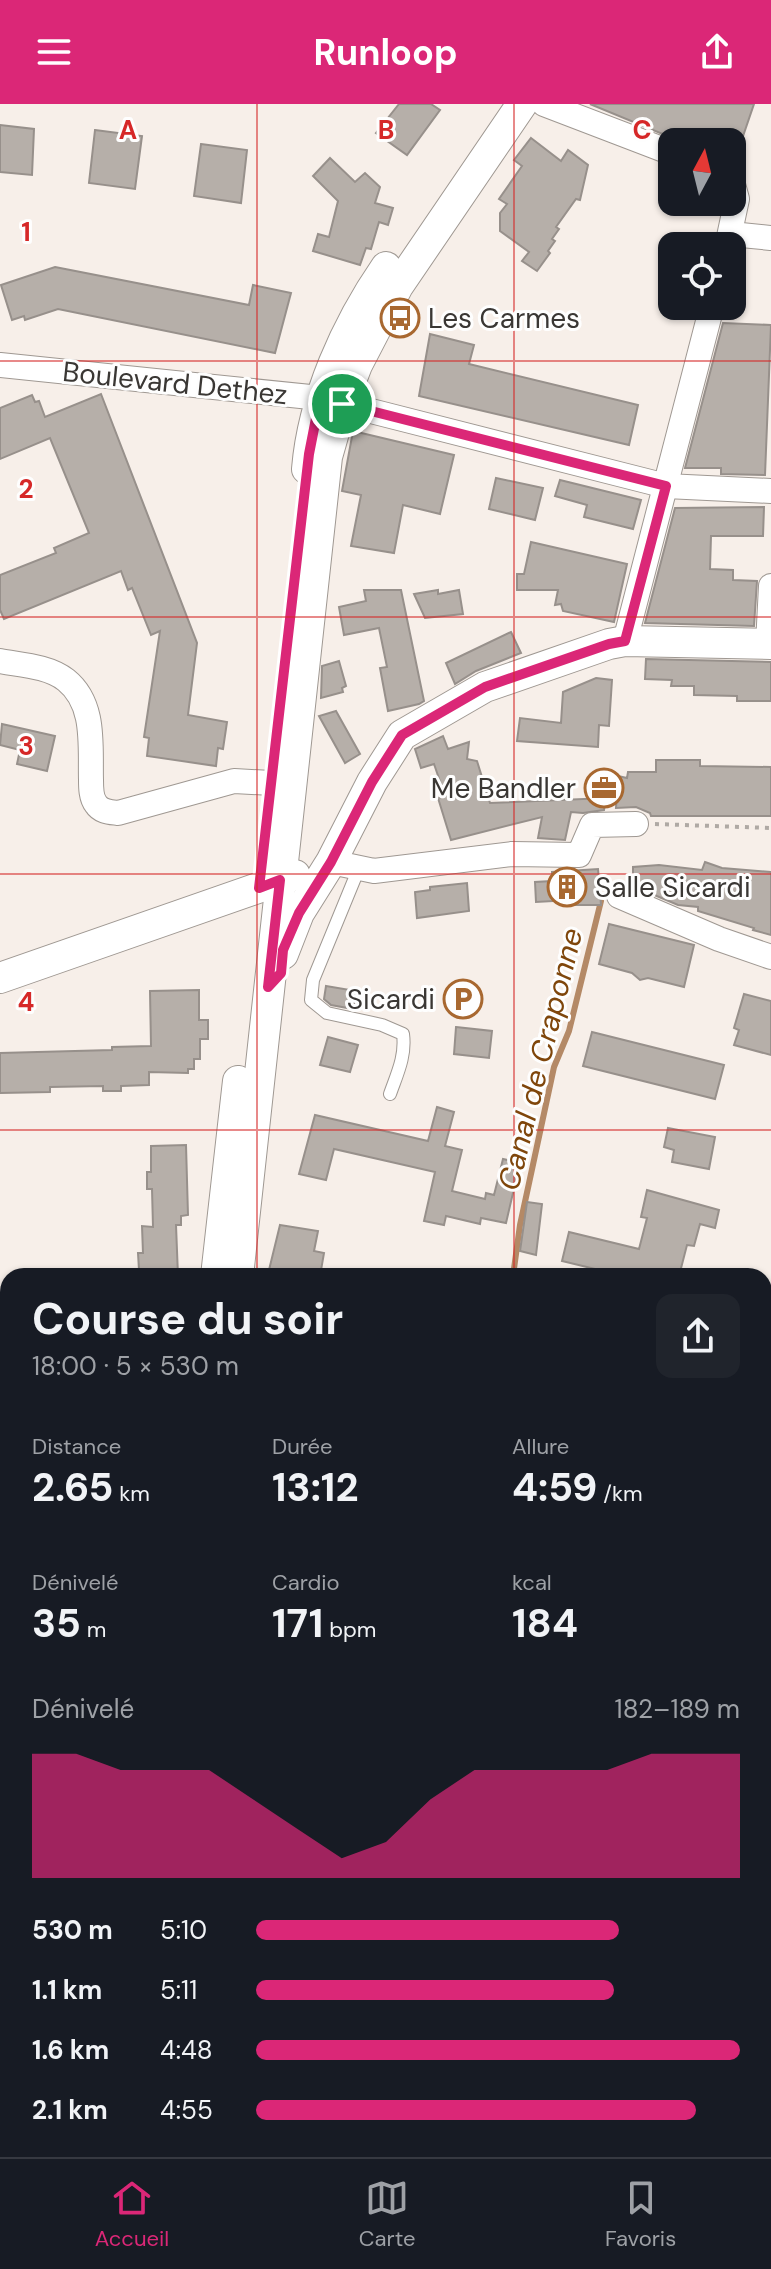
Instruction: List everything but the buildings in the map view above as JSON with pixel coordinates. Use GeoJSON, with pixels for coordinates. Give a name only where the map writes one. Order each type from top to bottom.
{"type":"FeatureCollection","features":[{"type":"Feature","properties":{"kind":"street"},"geometry":{"type":"LineString","coordinates":[[239,1268],[268,987],[271,783],[309,454],[331,401],[352,327],[383,272],[499,104]]}},
{"type":"Feature","properties":{"kind":"street"},"geometry":{"type":"LineString","coordinates":[[217,1268],[327,457],[331,401],[357,365],[398,286],[522,104]]}},
{"type":"Feature","properties":{"kind":"street"},"geometry":{"type":"LineString","coordinates":[[544,104],[658,148]]}},
{"type":"Feature","properties":{"kind":"street"},"geometry":{"type":"LineString","coordinates":[[746,239],[771,238]]}},
{"type":"Feature","properties":{"kind":"street"},"geometry":{"type":"LineString","coordinates":[[625,641],[708,320]]}},
{"type":"Feature","properties":{"kind":"street","name":"Boulevard Dethez"},"geometry":{"type":"LineString","coordinates":[[0,365],[331,401],[666,486],[771,491]]}},
{"type":"Feature","properties":{"kind":"street"},"geometry":{"type":"LineString","coordinates":[[268,987],[281,973],[283,950],[299,913],[345,865],[372,782],[402,735],[485,687],[609,644],[625,641],[770,644],[771,586]]}},
{"type":"Feature","properties":{"kind":"street"},"geometry":{"type":"LineString","coordinates":[[0,661],[44,670],[66,681],[80,699],[88,711],[91,790],[95,804],[105,811],[118,813],[234,781],[271,783]]}},
{"type":"Feature","properties":{"kind":"street"},"geometry":{"type":"LineString","coordinates":[[0,978],[269,884],[345,865],[374,871],[512,854],[579,855],[592,825],[636,824]]}},
{"type":"Feature","properties":{"kind":"street"},"geometry":{"type":"LineString","coordinates":[[619,896],[719,939],[771,957]]}},
{"type":"Feature","properties":{"kind":"lane"},"geometry":{"type":"LineString","coordinates":[[345,865],[313,980],[311,1000],[327,1013],[382,1025],[403,1034],[405,1046],[402,1062],[390,1094]]}},
{"type":"Feature","properties":{"kind":"path"},"geometry":{"type":"LineString","coordinates":[[636,824],[771,828]]}},
{"type":"Feature","properties":{"kind":"waterway","name":"Canal de Craponne"},"geometry":{"type":"LineString","coordinates":[[514,1268],[520,1225],[554,1067],[569,1031],[601,901]]}},
{"type":"Feature","properties":{"kind":"place","name":"Les Carmes"},"geometry":{"type":"Point","coordinates":[400,318]}},
{"type":"Feature","properties":{"kind":"place","name":"Me Bandler"},"geometry":{"type":"Point","coordinates":[604,788]}},
{"type":"Feature","properties":{"kind":"place","name":"Salle Sicardi"},"geometry":{"type":"Point","coordinates":[567,887]}},
{"type":"Feature","properties":{"kind":"place","name":"Sicardi"},"geometry":{"type":"Point","coordinates":[463,999]}},
{"type":"Feature","properties":{"kind":"route"},"geometry":{"type":"LineString","coordinates":[[320,398],[342,404],[666,486],[625,641],[485,687],[402,735],[372,782],[331,862],[299,913],[283,950],[281,973],[268,987],[280,880],[259,888],[309,454],[320,398]]}}]}
